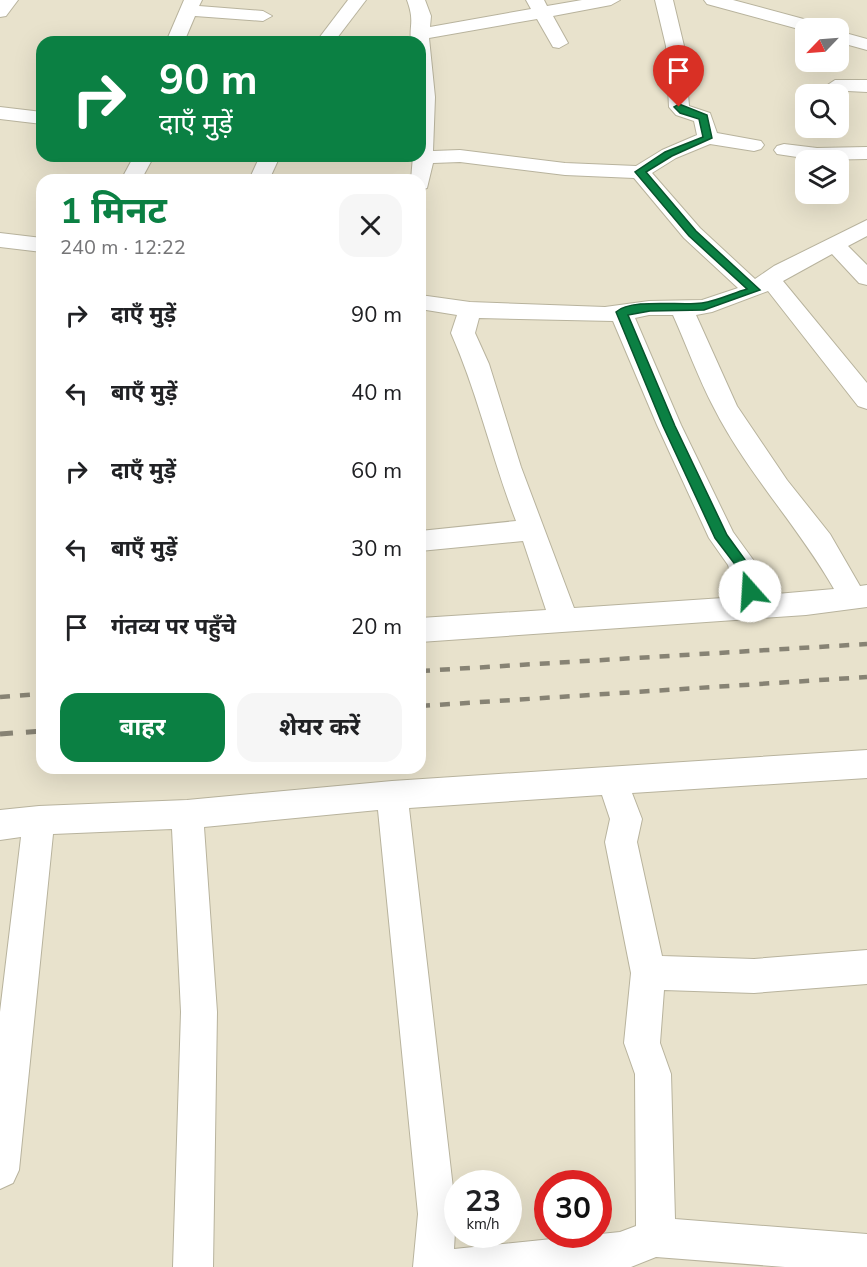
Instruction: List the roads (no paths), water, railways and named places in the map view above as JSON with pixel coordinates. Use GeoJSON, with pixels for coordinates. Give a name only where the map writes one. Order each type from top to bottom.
{"type":"FeatureCollection","features":[{"type":"Feature","properties":{"kind":"street"},"geometry":{"type":"LineString","coordinates":[[0,12],[9,0]]}},
{"type":"Feature","properties":{"kind":"street"},"geometry":{"type":"LineString","coordinates":[[330,36],[357,0]]}},
{"type":"Feature","properties":{"kind":"street"},"geometry":{"type":"LineString","coordinates":[[416,0],[422,16],[420,36]]}},
{"type":"Feature","properties":{"kind":"street"},"geometry":{"type":"LineString","coordinates":[[426,38],[539,5],[611,0]]}},
{"type":"Feature","properties":{"kind":"street"},"geometry":{"type":"LineString","coordinates":[[664,0],[675,46],[679,107],[703,117],[708,138]]}},
{"type":"Feature","properties":{"kind":"street"},"geometry":{"type":"LineString","coordinates":[[713,0],[795,22]]}},
{"type":"Feature","properties":{"kind":"street"},"geometry":{"type":"LineString","coordinates":[[781,0],[806,18]]}},
{"type":"Feature","properties":{"kind":"street"},"geometry":{"type":"LineString","coordinates":[[178,36],[191,5],[263,16]]}},
{"type":"Feature","properties":{"kind":"street"},"geometry":{"type":"LineString","coordinates":[[539,5],[560,43]]}},
{"type":"Feature","properties":{"kind":"street"},"geometry":{"type":"LineString","coordinates":[[849,39],[867,45]]}},
{"type":"Feature","properties":{"kind":"street"},"geometry":{"type":"LineString","coordinates":[[849,86],[867,86]]}},
{"type":"Feature","properties":{"kind":"street"},"geometry":{"type":"LineString","coordinates":[[0,113],[36,117]]}},
{"type":"Feature","properties":{"kind":"street"},"geometry":{"type":"LineString","coordinates":[[426,154],[565,169],[640,172],[669,154],[708,138],[754,145]]}},
{"type":"Feature","properties":{"kind":"street"},"geometry":{"type":"LineString","coordinates":[[784,150],[817,154],[867,153]]}},
{"type":"Feature","properties":{"kind":"street"},"geometry":{"type":"LineString","coordinates":[[640,172],[692,233],[762,284],[867,400]]}},
{"type":"Feature","properties":{"kind":"street"},"geometry":{"type":"LineString","coordinates":[[426,303],[470,310],[605,315],[650,308],[704,307],[762,284],[867,227]]}},
{"type":"Feature","properties":{"kind":"street"},"geometry":{"type":"LineString","coordinates":[[0,240],[36,243]]}},
{"type":"Feature","properties":{"kind":"street"},"geometry":{"type":"LineString","coordinates":[[835,245],[867,278]]}},
{"type":"Feature","properties":{"kind":"street"},"geometry":{"type":"LineString","coordinates":[[681,307],[726,408],[778,487],[860,597]]}},
{"type":"Feature","properties":{"kind":"street"},"geometry":{"type":"LineString","coordinates":[[470,310],[463,333],[477,364],[508,468],[533,530],[564,621]]}},
{"type":"Feature","properties":{"kind":"street"},"geometry":{"type":"LineString","coordinates":[[621,312],[669,426],[722,538],[740,561],[755,607]]}},
{"type":"Feature","properties":{"kind":"street"},"geometry":{"type":"LineString","coordinates":[[426,540],[533,530]]}},
{"type":"Feature","properties":{"kind":"street"},"geometry":{"type":"LineString","coordinates":[[426,630],[755,607],[860,597]]}},
{"type":"Feature","properties":{"kind":"street"},"geometry":{"type":"LineString","coordinates":[[0,825],[39,820],[187,814],[392,795],[867,764]]}},
{"type":"Feature","properties":{"kind":"street"},"geometry":{"type":"LineString","coordinates":[[612,780],[626,819],[621,842],[648,972],[642,1043],[653,1074],[656,1237]]}},
{"type":"Feature","properties":{"kind":"street"},"geometry":{"type":"LineString","coordinates":[[392,795],[437,1214],[433,1267]]}},
{"type":"Feature","properties":{"kind":"street"},"geometry":{"type":"LineString","coordinates":[[187,814],[199,1012],[193,1267]]}},
{"type":"Feature","properties":{"kind":"street"},"geometry":{"type":"LineString","coordinates":[[0,1170],[39,820]]}},
{"type":"Feature","properties":{"kind":"street"},"geometry":{"type":"LineString","coordinates":[[648,972],[754,976],[867,967]]}},
{"type":"Feature","properties":{"kind":"street"},"geometry":{"type":"LineString","coordinates":[[458,1267],[620,1252],[656,1237],[867,1254]]}},
{"type":"Feature","properties":{"kind":"railway"},"geometry":{"type":"LineString","coordinates":[[426,671],[867,644]]}},
{"type":"Feature","properties":{"kind":"railway"},"geometry":{"type":"LineString","coordinates":[[426,706],[867,677]]}},
{"type":"Feature","properties":{"kind":"railway"},"geometry":{"type":"LineString","coordinates":[[0,697],[36,694]]}},
{"type":"Feature","properties":{"kind":"railway"},"geometry":{"type":"LineString","coordinates":[[0,734],[36,731]]}}]}
